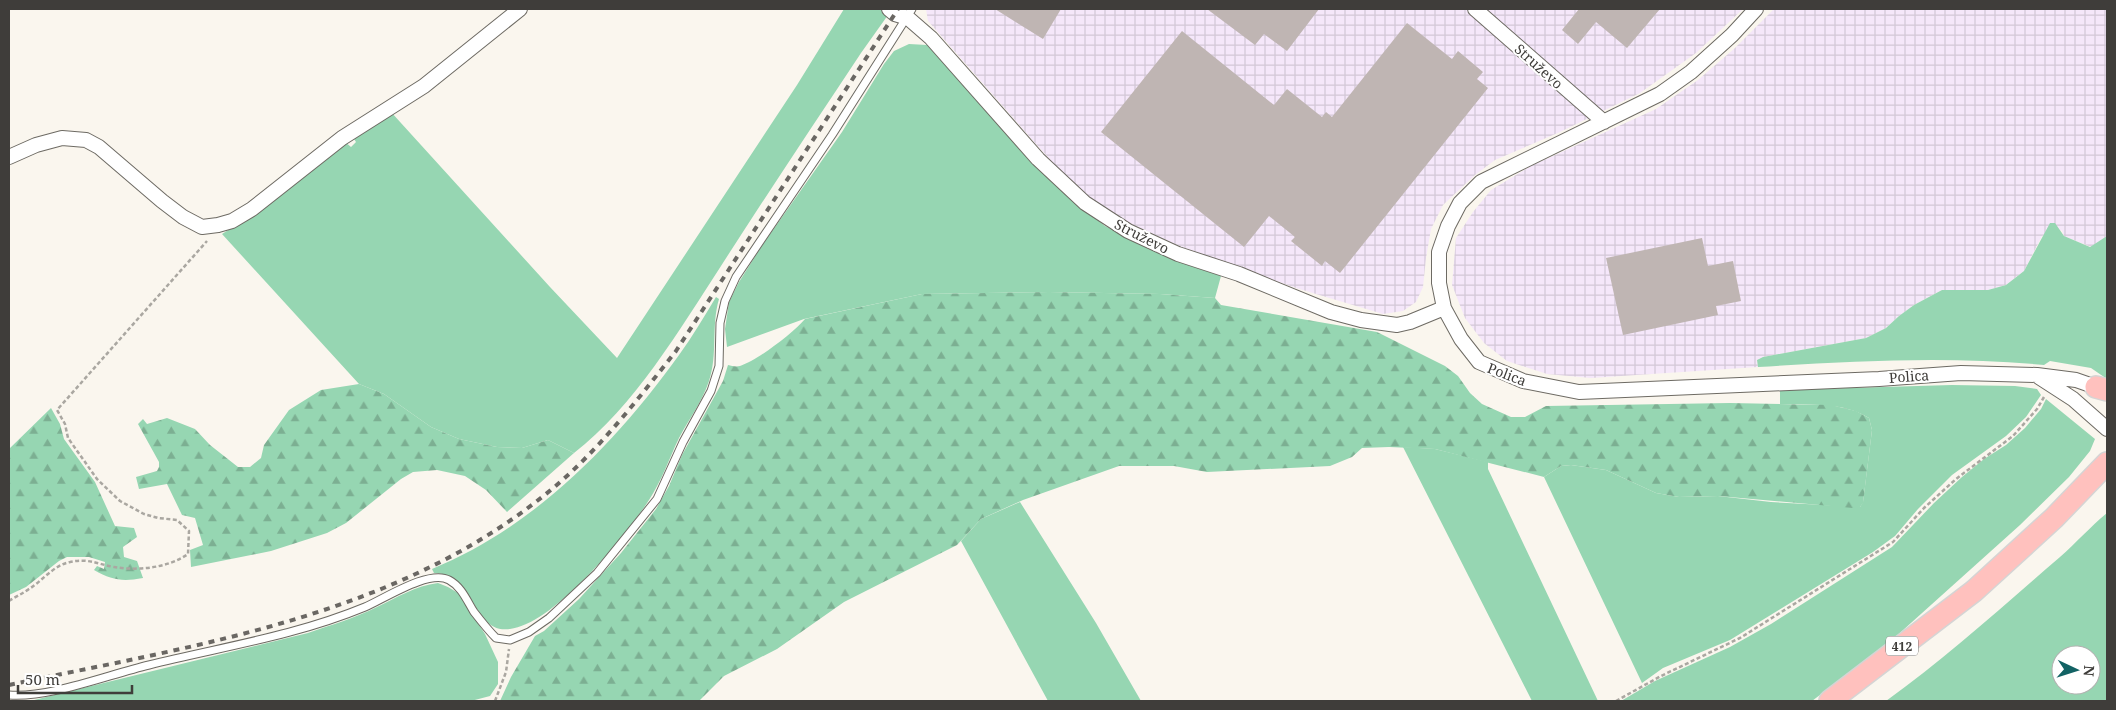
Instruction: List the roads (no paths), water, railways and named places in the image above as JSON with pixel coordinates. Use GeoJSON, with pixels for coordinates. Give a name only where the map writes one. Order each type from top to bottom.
{"type":"FeatureCollection","features":[{"type":"Feature","properties":{"kind":"main road","name":"412"},"geometry":{"type":"LineString","coordinates":[[1830,701],[1974,591],[2054,518],[2107,463]]}},
{"type":"Feature","properties":{"kind":"main road"},"geometry":{"type":"LineString","coordinates":[[2085,486],[2107,483]]}},
{"type":"Feature","properties":{"kind":"street"},"geometry":{"type":"LineString","coordinates":[[9,157],[36,145],[62,138],[86,140],[99,147],[183,217],[202,227],[232,221],[252,208],[342,138],[424,86],[520,9]]}},
{"type":"Feature","properties":{"kind":"street","name":"Struževo"},"geometry":{"type":"LineString","coordinates":[[889,9],[894,14],[910,13],[1038,159],[1085,203],[1128,231],[1178,254],[1239,274],[1331,312],[1361,320],[1397,325],[1410,322],[1444,308]]}},
{"type":"Feature","properties":{"kind":"street","name":"Struževo"},"geometry":{"type":"LineString","coordinates":[[1475,9],[1604,122]]}},
{"type":"Feature","properties":{"kind":"street","name":"Polica"},"geometry":{"type":"LineString","coordinates":[[1756,9],[1732,35],[1691,72],[1660,94],[1482,182],[1460,203],[1448,226],[1439,252],[1439,283],[1444,308],[1461,339],[1479,362],[1523,381],[1550,388],[1579,392],[1879,379],[1961,373],[2037,375],[2076,380],[2104,391]]}},
{"type":"Feature","properties":{"kind":"street"},"geometry":{"type":"LineString","coordinates":[[2037,375],[2073,399],[2107,429]]}},
{"type":"Feature","properties":{"kind":"lane"},"geometry":{"type":"LineString","coordinates":[[9,695],[37,695],[150,665],[250,644],[349,614],[418,582],[435,577],[448,579],[464,592],[473,610],[496,638],[510,640],[529,632],[549,618],[597,573],[657,499],[683,442],[711,391],[719,366],[720,323],[725,301],[736,276],[832,135],[910,13]]}},
{"type":"Feature","properties":{"kind":"railway"},"geometry":{"type":"LineString","coordinates":[[9,685],[223,639],[294,620],[363,596],[429,568],[492,532],[552,489],[602,441],[676,351],[898,9]]}}]}
